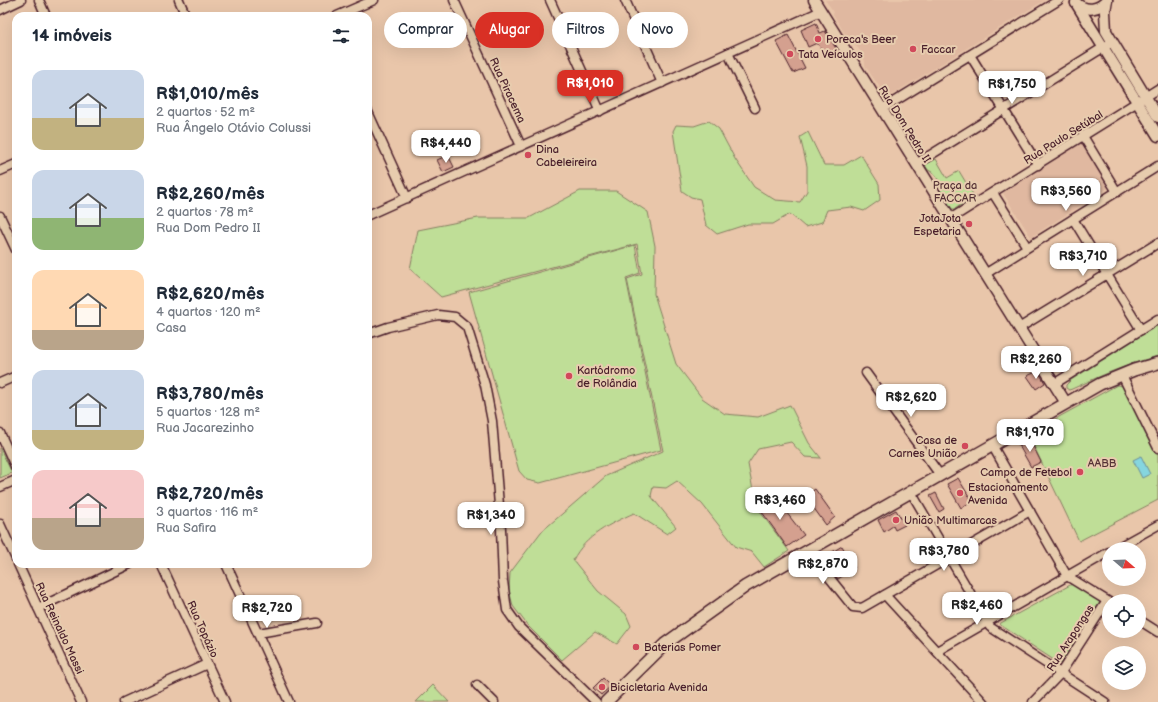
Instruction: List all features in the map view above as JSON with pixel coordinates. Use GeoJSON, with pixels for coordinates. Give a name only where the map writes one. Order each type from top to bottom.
{"type":"FeatureCollection","features":[{"type":"Feature","properties":{"kind":"main road"},"geometry":{"type":"LineString","coordinates":[[606,702],[653,655],[686,628],[746,586],[1100,384],[1158,363]]}},
{"type":"Feature","properties":{"kind":"street"},"geometry":{"type":"LineString","coordinates":[[0,10],[21,0]]}},
{"type":"Feature","properties":{"kind":"street"},"geometry":{"type":"LineString","coordinates":[[39,0],[44,12]]}},
{"type":"Feature","properties":{"kind":"street"},"geometry":{"type":"LineString","coordinates":[[179,0],[184,12]]}},
{"type":"Feature","properties":{"kind":"street"},"geometry":{"type":"LineString","coordinates":[[346,12],[374,0]]}},
{"type":"Feature","properties":{"kind":"street","name":"Rua Piracema"},"geometry":{"type":"LineString","coordinates":[[454,0],[521,146]]}},
{"type":"Feature","properties":{"kind":"street"},"geometry":{"type":"LineString","coordinates":[[550,0],[600,111]]}},
{"type":"Feature","properties":{"kind":"street"},"geometry":{"type":"LineString","coordinates":[[625,0],[662,84]]}},
{"type":"Feature","properties":{"kind":"street","name":"Rua Dom Pedro II"},"geometry":{"type":"LineString","coordinates":[[814,0],[1066,403]]}},
{"type":"Feature","properties":{"kind":"street"},"geometry":{"type":"LineString","coordinates":[[882,109],[1059,0]]}},
{"type":"Feature","properties":{"kind":"street"},"geometry":{"type":"LineString","coordinates":[[1075,2],[1083,8],[1091,9],[1099,7],[1107,0]]}},
{"type":"Feature","properties":{"kind":"street"},"geometry":{"type":"LineString","coordinates":[[1107,0],[1104,22],[1106,31],[1158,136]]}},
{"type":"Feature","properties":{"kind":"street"},"geometry":{"type":"LineString","coordinates":[[1075,2],[1103,48],[1142,101],[1158,117]]}},
{"type":"Feature","properties":{"kind":"street"},"geometry":{"type":"LineString","coordinates":[[372,213],[662,84],[821,11]]}},
{"type":"Feature","properties":{"kind":"street"},"geometry":{"type":"LineString","coordinates":[[916,164],[1112,42]]}},
{"type":"Feature","properties":{"kind":"street"},"geometry":{"type":"LineString","coordinates":[[728,53],[755,108]]}},
{"type":"Feature","properties":{"kind":"street"},"geometry":{"type":"LineString","coordinates":[[970,55],[1038,165]]}},
{"type":"Feature","properties":{"kind":"street","name":"Rua Paulo Setúbal"},"geometry":{"type":"LineString","coordinates":[[950,219],[1142,101],[1158,89]]}},
{"type":"Feature","properties":{"kind":"street"},"geometry":{"type":"LineString","coordinates":[[372,121],[407,198]]}},
{"type":"Feature","properties":{"kind":"street"},"geometry":{"type":"LineString","coordinates":[[1083,136],[1117,192]]}},
{"type":"Feature","properties":{"kind":"street"},"geometry":{"type":"LineString","coordinates":[[0,171],[12,166]]}},
{"type":"Feature","properties":{"kind":"street"},"geometry":{"type":"LineString","coordinates":[[984,274],[1158,166]]}},
{"type":"Feature","properties":{"kind":"street"},"geometry":{"type":"LineString","coordinates":[[993,193],[1027,247]]}},
{"type":"Feature","properties":{"kind":"street"},"geometry":{"type":"LineString","coordinates":[[0,216],[12,242]]}},
{"type":"Feature","properties":{"kind":"street"},"geometry":{"type":"LineString","coordinates":[[1073,219],[1141,330]]}},
{"type":"Feature","properties":{"kind":"street"},"geometry":{"type":"LineString","coordinates":[[1019,328],[1158,243]]}},
{"type":"Feature","properties":{"kind":"street"},"geometry":{"type":"LineString","coordinates":[[372,333],[438,314],[455,317],[467,327],[485,385],[492,421],[503,581],[507,610],[519,627],[596,702]]}},
{"type":"Feature","properties":{"kind":"street"},"geometry":{"type":"LineString","coordinates":[[1054,384],[1158,319]]}},
{"type":"Feature","properties":{"kind":"street"},"geometry":{"type":"LineString","coordinates":[[866,373],[940,475]]}},
{"type":"Feature","properties":{"kind":"street"},"geometry":{"type":"LineString","coordinates":[[1122,375],[1158,448]]}},
{"type":"Feature","properties":{"kind":"street"},"geometry":{"type":"LineString","coordinates":[[0,383],[12,378]]}},
{"type":"Feature","properties":{"kind":"street"},"geometry":{"type":"LineString","coordinates":[[0,433],[12,459]]}},
{"type":"Feature","properties":{"kind":"street"},"geometry":{"type":"LineString","coordinates":[[992,445],[1067,576],[1102,597]]}},
{"type":"Feature","properties":{"kind":"street"},"geometry":{"type":"LineString","coordinates":[[0,487],[12,482]]}},
{"type":"Feature","properties":{"kind":"street"},"geometry":{"type":"LineString","coordinates":[[911,492],[986,622],[995,631],[1105,702]]}},
{"type":"Feature","properties":{"kind":"street"},"geometry":{"type":"LineString","coordinates":[[808,551],[853,607],[862,608],[1030,511]]}},
{"type":"Feature","properties":{"kind":"street"},"geometry":{"type":"LineString","coordinates":[[0,524],[12,550]]}},
{"type":"Feature","properties":{"kind":"street"},"geometry":{"type":"LineString","coordinates":[[1128,542],[1158,525]]}},
{"type":"Feature","properties":{"kind":"street"},"geometry":{"type":"LineString","coordinates":[[937,652],[986,622],[1102,556]]}},
{"type":"Feature","properties":{"kind":"street","name":"Rua Reinaldo Massi"},"geometry":{"type":"LineString","coordinates":[[20,568],[81,702]]}},
{"type":"Feature","properties":{"kind":"street"},"geometry":{"type":"LineString","coordinates":[[38,608],[122,568]]}},
{"type":"Feature","properties":{"kind":"street","name":"Rua Topázio"},"geometry":{"type":"LineString","coordinates":[[163,568],[224,702]]}},
{"type":"Feature","properties":{"kind":"street"},"geometry":{"type":"LineString","coordinates":[[228,568],[289,702]]}},
{"type":"Feature","properties":{"kind":"street"},"geometry":{"type":"LineString","coordinates":[[885,595],[983,702]]}},
{"type":"Feature","properties":{"kind":"street","name":"Rua Arapongas"},"geometry":{"type":"LineString","coordinates":[[1033,702],[1060,674],[1102,610]]}},
{"type":"Feature","properties":{"kind":"street"},"geometry":{"type":"LineString","coordinates":[[258,633],[317,623]]}},
{"type":"Feature","properties":{"kind":"street"},"geometry":{"type":"LineString","coordinates":[[1146,624],[1158,632]]}},
{"type":"Feature","properties":{"kind":"street"},"geometry":{"type":"LineString","coordinates":[[124,702],[207,664]]}},
{"type":"Feature","properties":{"kind":"street"},"geometry":{"type":"LineString","coordinates":[[477,685],[494,702]]}},
{"type":"Feature","properties":{"kind":"shaded area","name":"Faccar"},"geometry":{"type":"Polygon","coordinates":[[[825,0],[1045,0],[885,99],[881,89],[865,66],[865,61],[861,55],[862,53],[852,41],[848,39],[833,14],[834,12],[825,0]]]}},
{"type":"Feature","properties":{"kind":"shaded area"},"geometry":{"type":"Polygon","coordinates":[[[1082,143],[1110,187],[1031,237],[1003,193],[1082,143]]]}},
{"type":"Feature","properties":{"kind":"green space"},"geometry":{"type":"Polygon","coordinates":[[[709,121],[719,129],[735,159],[754,187],[775,200],[800,202],[807,191],[807,166],[800,137],[808,132],[824,165],[844,165],[861,155],[879,184],[880,200],[864,211],[851,207],[827,210],[822,222],[805,227],[790,214],[773,224],[748,224],[717,234],[706,225],[700,199],[691,197],[682,191],[673,131],[676,125],[694,126],[709,121]]]}},
{"type":"Feature","properties":{"kind":"green space","name":"Praça da FACCAR"},"geometry":{"type":"Polygon","coordinates":[[[936,159],[947,178],[959,171],[974,196],[955,209],[951,209],[940,192],[941,185],[934,173],[928,170],[925,165],[936,159]]]}},
{"type":"Feature","properties":{"kind":"green space"},"geometry":{"type":"Polygon","coordinates":[[[580,191],[616,191],[648,212],[655,246],[654,294],[676,364],[702,398],[725,414],[758,417],[790,405],[809,443],[821,458],[805,457],[791,442],[758,449],[748,464],[756,506],[789,551],[764,567],[752,552],[736,547],[702,504],[677,481],[666,488],[653,487],[651,496],[676,527],[667,534],[634,513],[599,531],[578,551],[573,560],[598,591],[626,614],[631,626],[617,644],[595,632],[562,660],[528,626],[513,606],[509,590],[510,573],[541,532],[606,476],[663,451],[627,279],[642,274],[637,244],[441,297],[410,269],[418,230],[478,218],[529,218],[580,191]]]}},
{"type":"Feature","properties":{"kind":"green space","name":"Kartódromo de Rolândia"},"geometry":{"type":"Polygon","coordinates":[[[635,245],[640,273],[626,278],[661,450],[540,483],[527,480],[519,471],[469,292],[635,245]]]}},
{"type":"Feature","properties":{"kind":"green space"},"geometry":{"type":"Polygon","coordinates":[[[1158,325],[1158,356],[1093,379],[1072,389],[1069,390],[1066,388],[1066,385],[1071,380],[1158,325]]]}},
{"type":"Feature","properties":{"kind":"green space","name":"AABB"},"geometry":{"type":"Polygon","coordinates":[[[1117,385],[1123,386],[1127,391],[1158,453],[1158,500],[1079,541],[1028,434],[1117,385]]]}},
{"type":"Feature","properties":{"kind":"green space"},"geometry":{"type":"Polygon","coordinates":[[[0,448],[12,473],[0,478],[0,448]]]}},
{"type":"Feature","properties":{"kind":"green space"},"geometry":{"type":"Polygon","coordinates":[[[1072,584],[1100,602],[1060,664],[999,624],[1072,584]]]}},
{"type":"Feature","properties":{"kind":"green space"},"geometry":{"type":"Polygon","coordinates":[[[433,685],[449,702],[416,702],[433,685]]]}},
{"type":"Feature","properties":{"kind":"water"},"geometry":{"type":"Polygon","coordinates":[[[1141,456],[1150,474],[1142,478],[1133,460],[1141,456]]]}},
{"type":"Feature","properties":{"kind":"building"},"geometry":{"type":"Polygon","coordinates":[[[816,23],[820,33],[825,31],[839,53],[828,58],[817,43],[808,47],[801,30],[816,23]]]}},
{"type":"Feature","properties":{"kind":"building","name":"Tata Veículos"},"geometry":{"type":"Polygon","coordinates":[[[788,35],[805,68],[793,73],[776,41],[788,35]]]}},
{"type":"Feature","properties":{"kind":"building"},"geometry":{"type":"Polygon","coordinates":[[[448,155],[454,167],[443,172],[437,160],[448,155]]]}},
{"type":"Feature","properties":{"kind":"building"},"geometry":{"type":"Polygon","coordinates":[[[1038,371],[1045,383],[1036,389],[1027,376],[1038,371]]]}},
{"type":"Feature","properties":{"kind":"building"},"geometry":{"type":"Polygon","coordinates":[[[1029,438],[1041,462],[1031,467],[1018,444],[1029,438]]]}},
{"type":"Feature","properties":{"kind":"building","name":"Estacionamento Avenida"},"geometry":{"type":"Polygon","coordinates":[[[958,478],[972,501],[961,508],[947,484],[958,478]]]}},
{"type":"Feature","properties":{"kind":"building"},"geometry":{"type":"Polygon","coordinates":[[[815,489],[835,517],[826,525],[805,496],[815,489]]]}},
{"type":"Feature","properties":{"kind":"building"},"geometry":{"type":"Polygon","coordinates":[[[936,493],[944,509],[939,512],[930,496],[936,493]]]}},
{"type":"Feature","properties":{"kind":"building"},"geometry":{"type":"Polygon","coordinates":[[[772,494],[804,535],[787,547],[757,505],[772,494]]]}},
{"type":"Feature","properties":{"kind":"building"},"geometry":{"type":"Polygon","coordinates":[[[896,510],[905,525],[895,530],[893,526],[884,532],[878,520],[896,510]]]}},
{"type":"Feature","properties":{"kind":"building"},"geometry":{"type":"Polygon","coordinates":[[[842,546],[855,568],[838,579],[821,559],[842,546]]]}},
{"type":"Feature","properties":{"kind":"building","name":"Bicicletaria Avenida"},"geometry":{"type":"Polygon","coordinates":[[[603,678],[611,686],[601,695],[593,688],[603,678]]]}},
{"type":"Feature","properties":{"kind":"place","name":"Poreca's Beer"},"geometry":{"type":"Point","coordinates":[818,39]}},
{"type":"Feature","properties":{"kind":"place","name":"Faccar"},"geometry":{"type":"Point","coordinates":[913,49]}},
{"type":"Feature","properties":{"kind":"place","name":"Tata Veículos"},"geometry":{"type":"Point","coordinates":[790,54]}},
{"type":"Feature","properties":{"kind":"place","name":"Dina Cabeleireira"},"geometry":{"type":"Point","coordinates":[528,155]}},
{"type":"Feature","properties":{"kind":"place","name":"JotaJota Espetaria"},"geometry":{"type":"Point","coordinates":[969,224]}},
{"type":"Feature","properties":{"kind":"place","name":"Kartódromo de Rolândia"},"geometry":{"type":"Point","coordinates":[569,376]}},
{"type":"Feature","properties":{"kind":"place","name":"Casa de Carnes União"},"geometry":{"type":"Point","coordinates":[965,446]}},
{"type":"Feature","properties":{"kind":"place","name":"Campo de Fetebol"},"geometry":{"type":"Point","coordinates":[1080,472]}},
{"type":"Feature","properties":{"kind":"place","name":"Estacionamento Avenida"},"geometry":{"type":"Point","coordinates":[960,493]}},
{"type":"Feature","properties":{"kind":"place","name":"União Multimarcas"},"geometry":{"type":"Point","coordinates":[896,520]}},
{"type":"Feature","properties":{"kind":"place","name":"Baterias Pomer"},"geometry":{"type":"Point","coordinates":[636,647]}},
{"type":"Feature","properties":{"kind":"place","name":"Bicicletaria Avenida"},"geometry":{"type":"Point","coordinates":[602,687]}}]}
